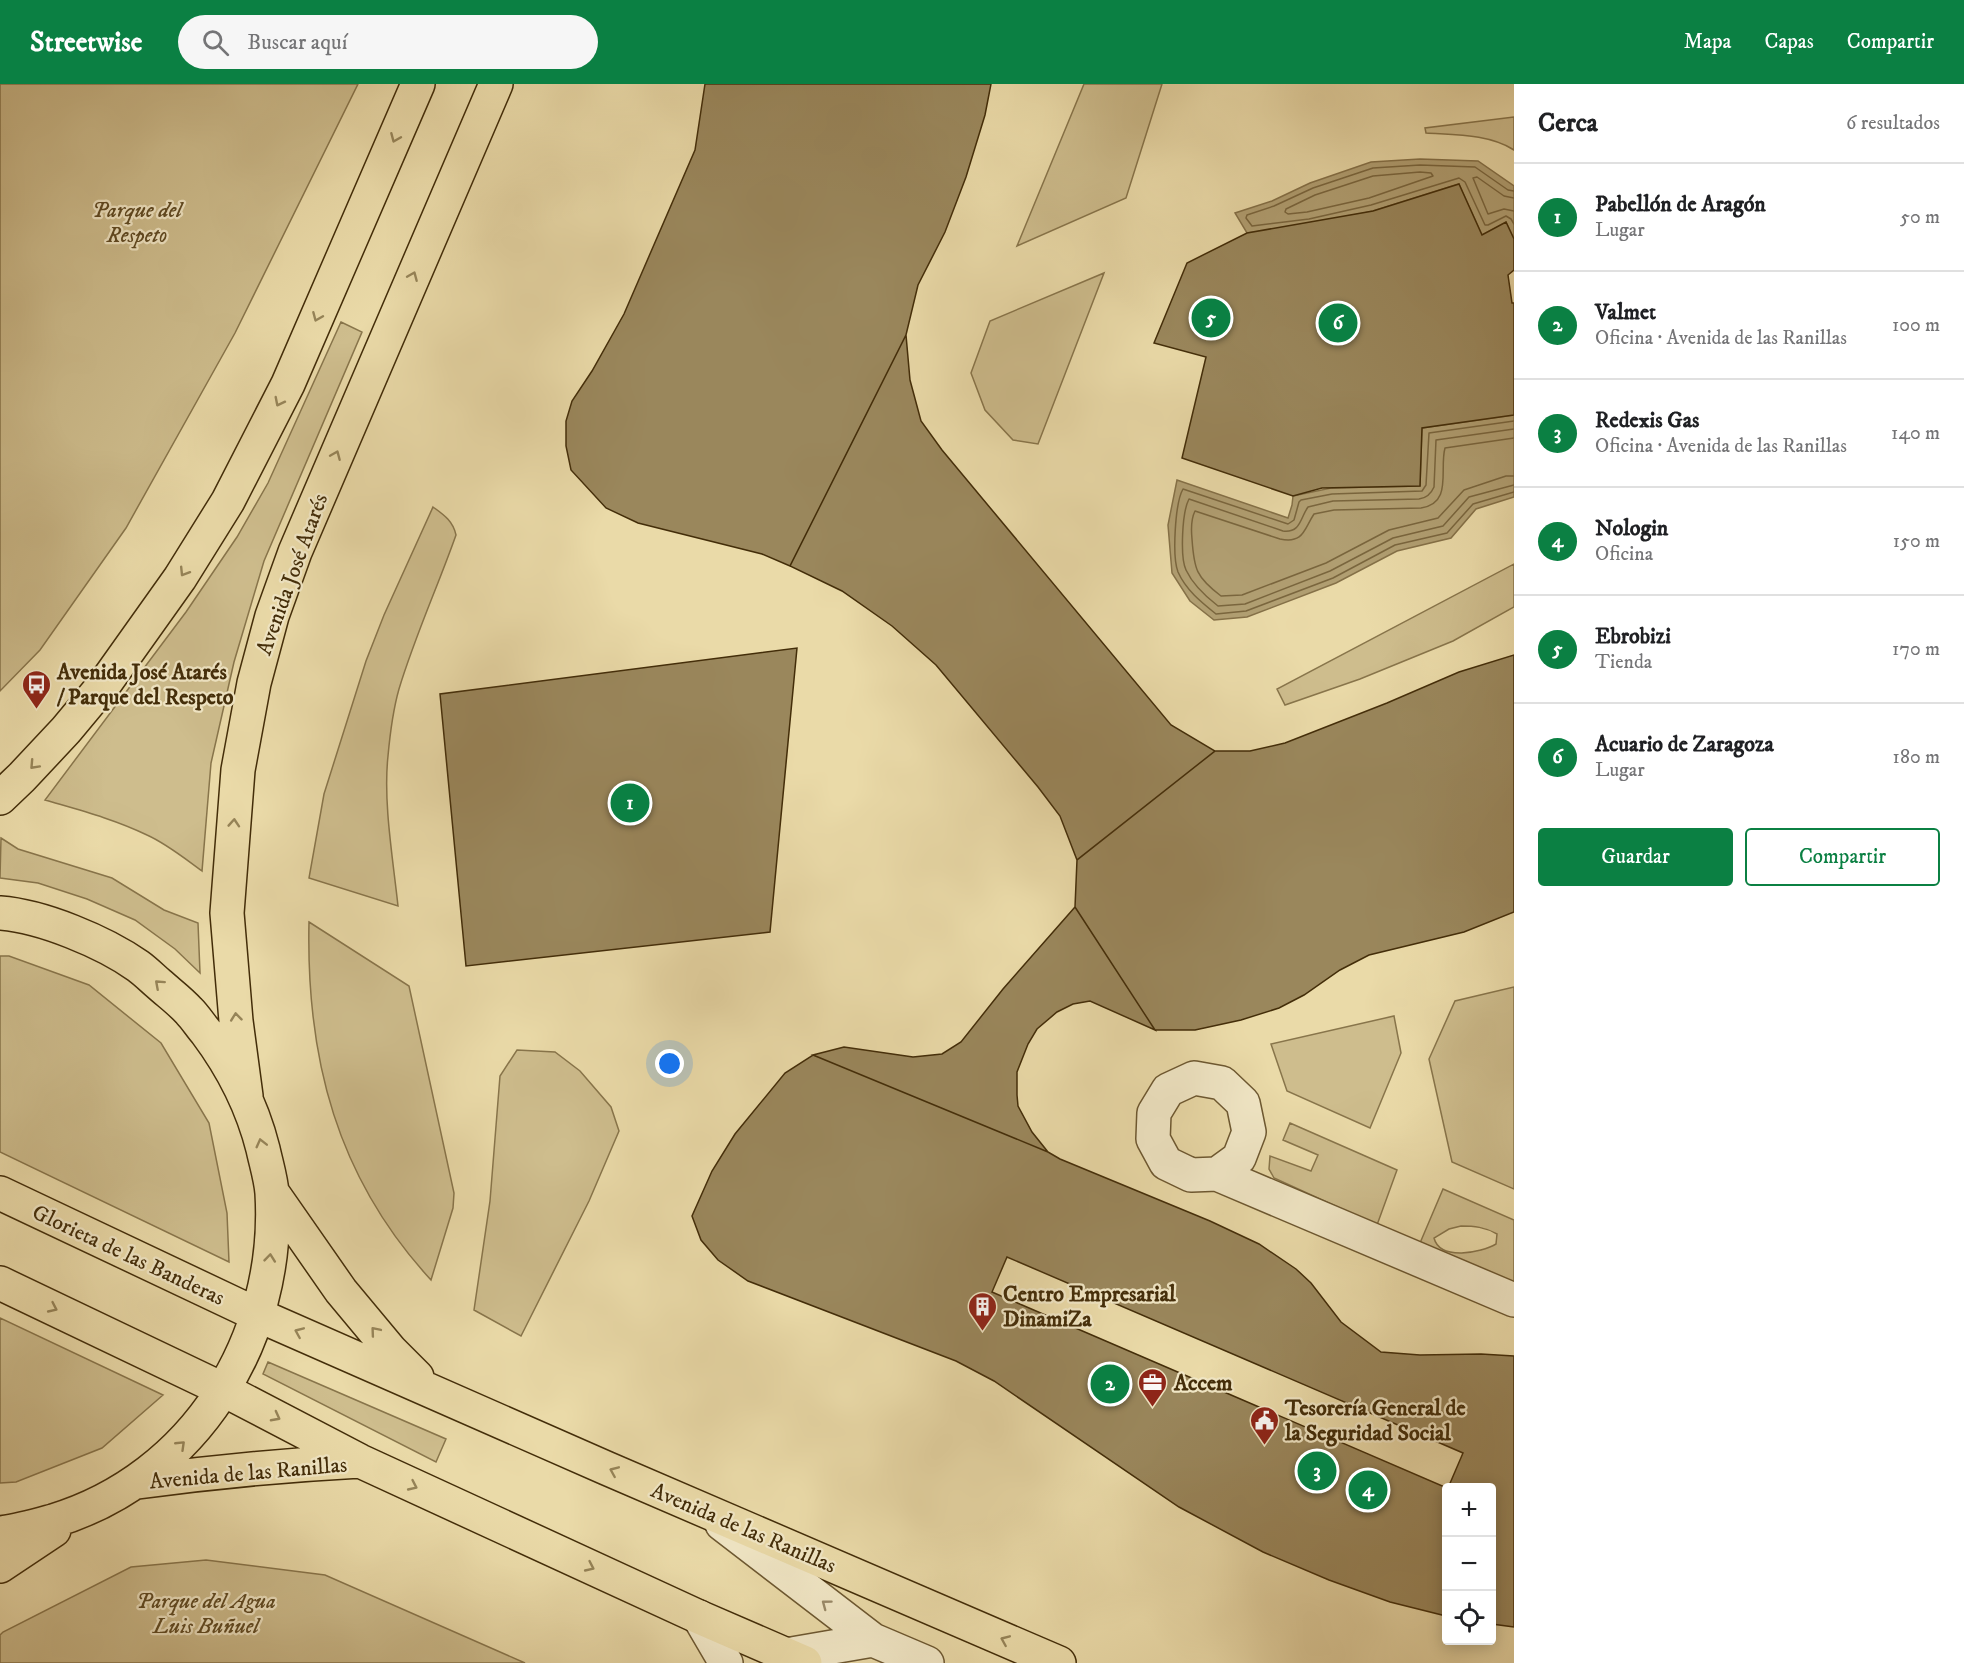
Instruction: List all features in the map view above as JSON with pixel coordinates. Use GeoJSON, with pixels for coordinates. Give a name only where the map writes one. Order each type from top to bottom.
{"type":"FeatureCollection","features":[{"type":"Feature","properties":{"kind":"main road"},"geometry":{"type":"LineString","coordinates":[[0,798],[66,730],[106,682],[180,578],[228,501],[288,384],[418,84]]}},
{"type":"Feature","properties":{"kind":"main road","name":"Avenida José Atarés"},"geometry":{"type":"LineString","coordinates":[[246,1096],[236,1021],[227,913],[238,770],[254,683],[272,616],[295,552],[496,84]]}},
{"type":"Feature","properties":{"kind":"main road"},"geometry":{"type":"LineString","coordinates":[[0,913],[13,914],[78,933],[138,966],[190,1011],[223,1055],[246,1096],[256,1124],[272,1192],[270,1260],[258,1315],[224,1390],[186,1440],[163,1461],[136,1482],[81,1512],[0,1566]]}},
{"type":"Feature","properties":{"kind":"main road","name":"Avenida de las Ranillas"},"geometry":{"type":"LineString","coordinates":[[272,1192],[341,1291],[391,1351],[429,1389]]}},
{"type":"Feature","properties":{"kind":"main road","name":"Glorieta de las Banderas"},"geometry":{"type":"LineString","coordinates":[[0,1193],[258,1315]]}},
{"type":"Feature","properties":{"kind":"main road"},"geometry":{"type":"LineString","coordinates":[[0,1283],[224,1390]]}},
{"type":"Feature","properties":{"kind":"main road","name":"Avenida de las Ranillas"},"geometry":{"type":"LineString","coordinates":[[258,1315],[1059,1663]]}},
{"type":"Feature","properties":{"kind":"main road","name":"Avenida de las Ranillas"},"geometry":{"type":"LineString","coordinates":[[224,1390],[360,1461],[795,1659]]}},
{"type":"Feature","properties":{"kind":"main road","name":"Avenida de las Ranillas"},"geometry":{"type":"LineString","coordinates":[[136,1482],[187,1475],[360,1461]]}},
{"type":"Feature","properties":{"kind":"main road"},"geometry":{"type":"LineString","coordinates":[[0,1533],[16,1532],[81,1512]]}},
{"type":"Feature","properties":{"kind":"lane"},"geometry":{"type":"LineString","coordinates":[[1217,1174],[1514,1300]]}},
{"type":"Feature","properties":{"kind":"lane"},"geometry":{"type":"LineString","coordinates":[[702,1509],[873,1640],[927,1663]]}},
{"type":"Feature","properties":{"kind":"lane"},"geometry":{"type":"LineString","coordinates":[[699,1617],[726,1663]]}},
{"type":"Feature","properties":{"kind":"lane"},"geometry":{"type":"LineString","coordinates":[[795,1659],[873,1640]]}},
{"type":"Feature","properties":{"kind":"green space","name":"Parque del Respeto"},"geometry":{"type":"Polygon","coordinates":[[[0,84],[358,84],[235,333],[126,528],[40,650],[0,691],[0,84]]]}},
{"type":"Feature","properties":{"kind":"green space"},"geometry":{"type":"Polygon","coordinates":[[[1084,84],[1162,84],[1126,198],[1017,246],[1084,84]]]}},
{"type":"Feature","properties":{"kind":"green space"},"geometry":{"type":"Polygon","coordinates":[[[1514,117],[1514,150],[1483,138],[1426,133],[1425,128],[1514,117]]]}},
{"type":"Feature","properties":{"kind":"green space"},"geometry":{"type":"Polygon","coordinates":[[[1104,273],[1038,444],[1013,440],[985,410],[971,373],[990,321],[1104,273]]]}},
{"type":"Feature","properties":{"kind":"green space"},"geometry":{"type":"Polygon","coordinates":[[[341,322],[362,332],[264,561],[234,662],[211,763],[202,871],[162,843],[135,829],[45,800],[186,612],[237,537],[268,483],[341,322]]]}},
{"type":"Feature","properties":{"kind":"green space"},"geometry":{"type":"Polygon","coordinates":[[[433,507],[450,522],[456,535],[405,669],[392,722],[387,792],[398,906],[309,878],[324,794],[366,661],[384,615],[433,507]]]}},
{"type":"Feature","properties":{"kind":"green space"},"geometry":{"type":"Polygon","coordinates":[[[1514,564],[1514,607],[1453,641],[1360,679],[1285,705],[1277,689],[1514,564]]]}},
{"type":"Feature","properties":{"kind":"green space"},"geometry":{"type":"Polygon","coordinates":[[[1,838],[18,849],[112,878],[164,910],[198,923],[200,973],[175,949],[135,920],[87,899],[38,883],[0,878],[1,838]]]}},
{"type":"Feature","properties":{"kind":"green space"},"geometry":{"type":"Polygon","coordinates":[[[309,922],[409,986],[454,1193],[453,1208],[431,1280],[399,1241],[372,1200],[350,1158],[334,1114],[321,1069],[314,1021],[309,922]]]}},
{"type":"Feature","properties":{"kind":"green space"},"geometry":{"type":"Polygon","coordinates":[[[0,956],[9,956],[89,985],[161,1043],[209,1123],[227,1213],[229,1262],[0,1152],[0,956]]]}},
{"type":"Feature","properties":{"kind":"green space"},"geometry":{"type":"Polygon","coordinates":[[[1514,987],[1514,1189],[1452,1162],[1429,1059],[1455,1001],[1514,987]]]}},
{"type":"Feature","properties":{"kind":"green space"},"geometry":{"type":"Polygon","coordinates":[[[1394,1016],[1401,1053],[1370,1128],[1287,1091],[1271,1044],[1394,1016]]]}},
{"type":"Feature","properties":{"kind":"green space"},"geometry":{"type":"Polygon","coordinates":[[[517,1050],[555,1052],[580,1071],[611,1107],[619,1131],[589,1201],[521,1336],[474,1310],[490,1201],[500,1076],[517,1050]]]}},
{"type":"Feature","properties":{"kind":"green space"},"geometry":{"type":"Polygon","coordinates":[[[1290,1123],[1397,1170],[1377,1225],[1274,1178],[1269,1169],[1270,1156],[1311,1171],[1318,1155],[1283,1140],[1290,1123]]]}},
{"type":"Feature","properties":{"kind":"green space"},"geometry":{"type":"Polygon","coordinates":[[[1443,1189],[1514,1220],[1514,1284],[1420,1243],[1443,1189]],[[1461,1226],[1449,1229],[1434,1238],[1438,1245],[1444,1250],[1462,1253],[1481,1250],[1496,1244],[1497,1234],[1484,1228],[1461,1226]]]}},
{"type":"Feature","properties":{"kind":"green space"},"geometry":{"type":"Polygon","coordinates":[[[0,1318],[163,1395],[102,1448],[16,1482],[0,1483],[0,1318]]]}},
{"type":"Feature","properties":{"kind":"green space"},"geometry":{"type":"Polygon","coordinates":[[[268,1362],[446,1439],[436,1462],[263,1374],[268,1362]]]}},
{"type":"Feature","properties":{"kind":"green space","name":"Parque del Agua Luis Buñuel"},"geometry":{"type":"Polygon","coordinates":[[[206,1560],[325,1575],[525,1663],[0,1663],[0,1635],[3,1632],[131,1567],[206,1560]]]}},
{"type":"Feature","properties":{"kind":"water"},"geometry":{"type":"Polygon","coordinates":[[[1420,159],[1478,161],[1514,186],[1514,239],[1506,222],[1482,235],[1459,184],[1373,211],[1310,225],[1247,233],[1235,213],[1371,162],[1420,159]]]}},
{"type":"Feature","properties":{"kind":"water"},"geometry":{"type":"Polygon","coordinates":[[[1514,415],[1514,497],[1476,509],[1451,538],[1397,551],[1336,583],[1247,617],[1214,620],[1190,601],[1172,573],[1168,525],[1177,480],[1288,518],[1293,496],[1331,488],[1420,486],[1422,428],[1514,415]]]}},
{"type":"Feature","properties":{"kind":"building"},"geometry":{"type":"Polygon","coordinates":[[[705,84],[991,84],[985,115],[966,177],[945,232],[918,285],[906,335],[790,566],[762,554],[638,523],[606,508],[571,470],[566,446],[566,421],[572,401],[624,314],[695,150],[705,84]]]}},
{"type":"Feature","properties":{"kind":"building"},"geometry":{"type":"Polygon","coordinates":[[[1459,184],[1482,235],[1506,222],[1514,239],[1514,270],[1508,275],[1512,303],[1514,303],[1514,415],[1422,428],[1420,486],[1322,488],[1293,496],[1182,458],[1206,357],[1154,343],[1187,263],[1247,233],[1373,211],[1459,184]]]}},
{"type":"Feature","properties":{"kind":"building"},"geometry":{"type":"Polygon","coordinates":[[[906,335],[910,380],[921,421],[942,450],[1171,725],[1215,751],[1077,860],[1060,816],[936,665],[892,626],[842,591],[790,566],[906,335]]]}},
{"type":"Feature","properties":{"kind":"building"},"geometry":{"type":"Polygon","coordinates":[[[797,648],[770,932],[466,966],[440,694],[797,648]]]}},
{"type":"Feature","properties":{"kind":"building"},"geometry":{"type":"Polygon","coordinates":[[[1514,655],[1514,912],[1464,932],[1369,955],[1279,1008],[1241,1020],[1195,1030],[1155,1030],[1075,907],[1077,860],[1215,751],[1250,751],[1285,743],[1459,672],[1514,655]]]}},
{"type":"Feature","properties":{"kind":"building"},"geometry":{"type":"Polygon","coordinates":[[[1075,907],[1155,1030],[1090,1001],[1073,1004],[1057,1012],[1037,1029],[1028,1044],[1017,1072],[1017,1095],[1018,1106],[1032,1132],[1048,1152],[813,1055],[844,1047],[913,1057],[942,1054],[961,1042],[1003,989],[1075,907]]]}},
{"type":"Feature","properties":{"kind":"building","name":"Centro Empresarial DinamiZa"},"geometry":{"type":"Polygon","coordinates":[[[813,1055],[1210,1221],[1259,1244],[1296,1269],[1311,1283],[1341,1322],[1381,1352],[1420,1355],[1514,1356],[1514,1627],[1496,1625],[1496,1483],[1450,1483],[1463,1453],[1007,1257],[992,1292],[1442,1486],[1442,1615],[1390,1602],[1329,1580],[1263,1552],[1179,1507],[994,1381],[956,1361],[748,1281],[718,1260],[701,1240],[692,1216],[712,1171],[735,1134],[785,1073],[813,1055]]]}},
{"type":"Feature","properties":{"kind":"place","name":"Ebrobizi"},"geometry":{"type":"Point","coordinates":[1211,318]}},
{"type":"Feature","properties":{"kind":"place","name":"Acuario de Zaragoza"},"geometry":{"type":"Point","coordinates":[1338,323]}},
{"type":"Feature","properties":{"kind":"place","name":"Avenida José Atarés / Parque del Respeto"},"geometry":{"type":"Point","coordinates":[36,710]}},
{"type":"Feature","properties":{"kind":"place","name":"Pabellón de Aragón"},"geometry":{"type":"Point","coordinates":[630,803]}},
{"type":"Feature","properties":{"kind":"place","name":"Centro Empresarial DinamiZa"},"geometry":{"type":"Point","coordinates":[982,1332]}},
{"type":"Feature","properties":{"kind":"place","name":"Valmet"},"geometry":{"type":"Point","coordinates":[1110,1384]}},
{"type":"Feature","properties":{"kind":"place","name":"Accem"},"geometry":{"type":"Point","coordinates":[1153,1408]}},
{"type":"Feature","properties":{"kind":"place","name":"Tesorería General de la Seguridad Social"},"geometry":{"type":"Point","coordinates":[1264,1446]}},
{"type":"Feature","properties":{"kind":"place","name":"Redexis Gas"},"geometry":{"type":"Point","coordinates":[1317,1471]}},
{"type":"Feature","properties":{"kind":"place","name":"Nologin"},"geometry":{"type":"Point","coordinates":[1368,1490]}}]}
